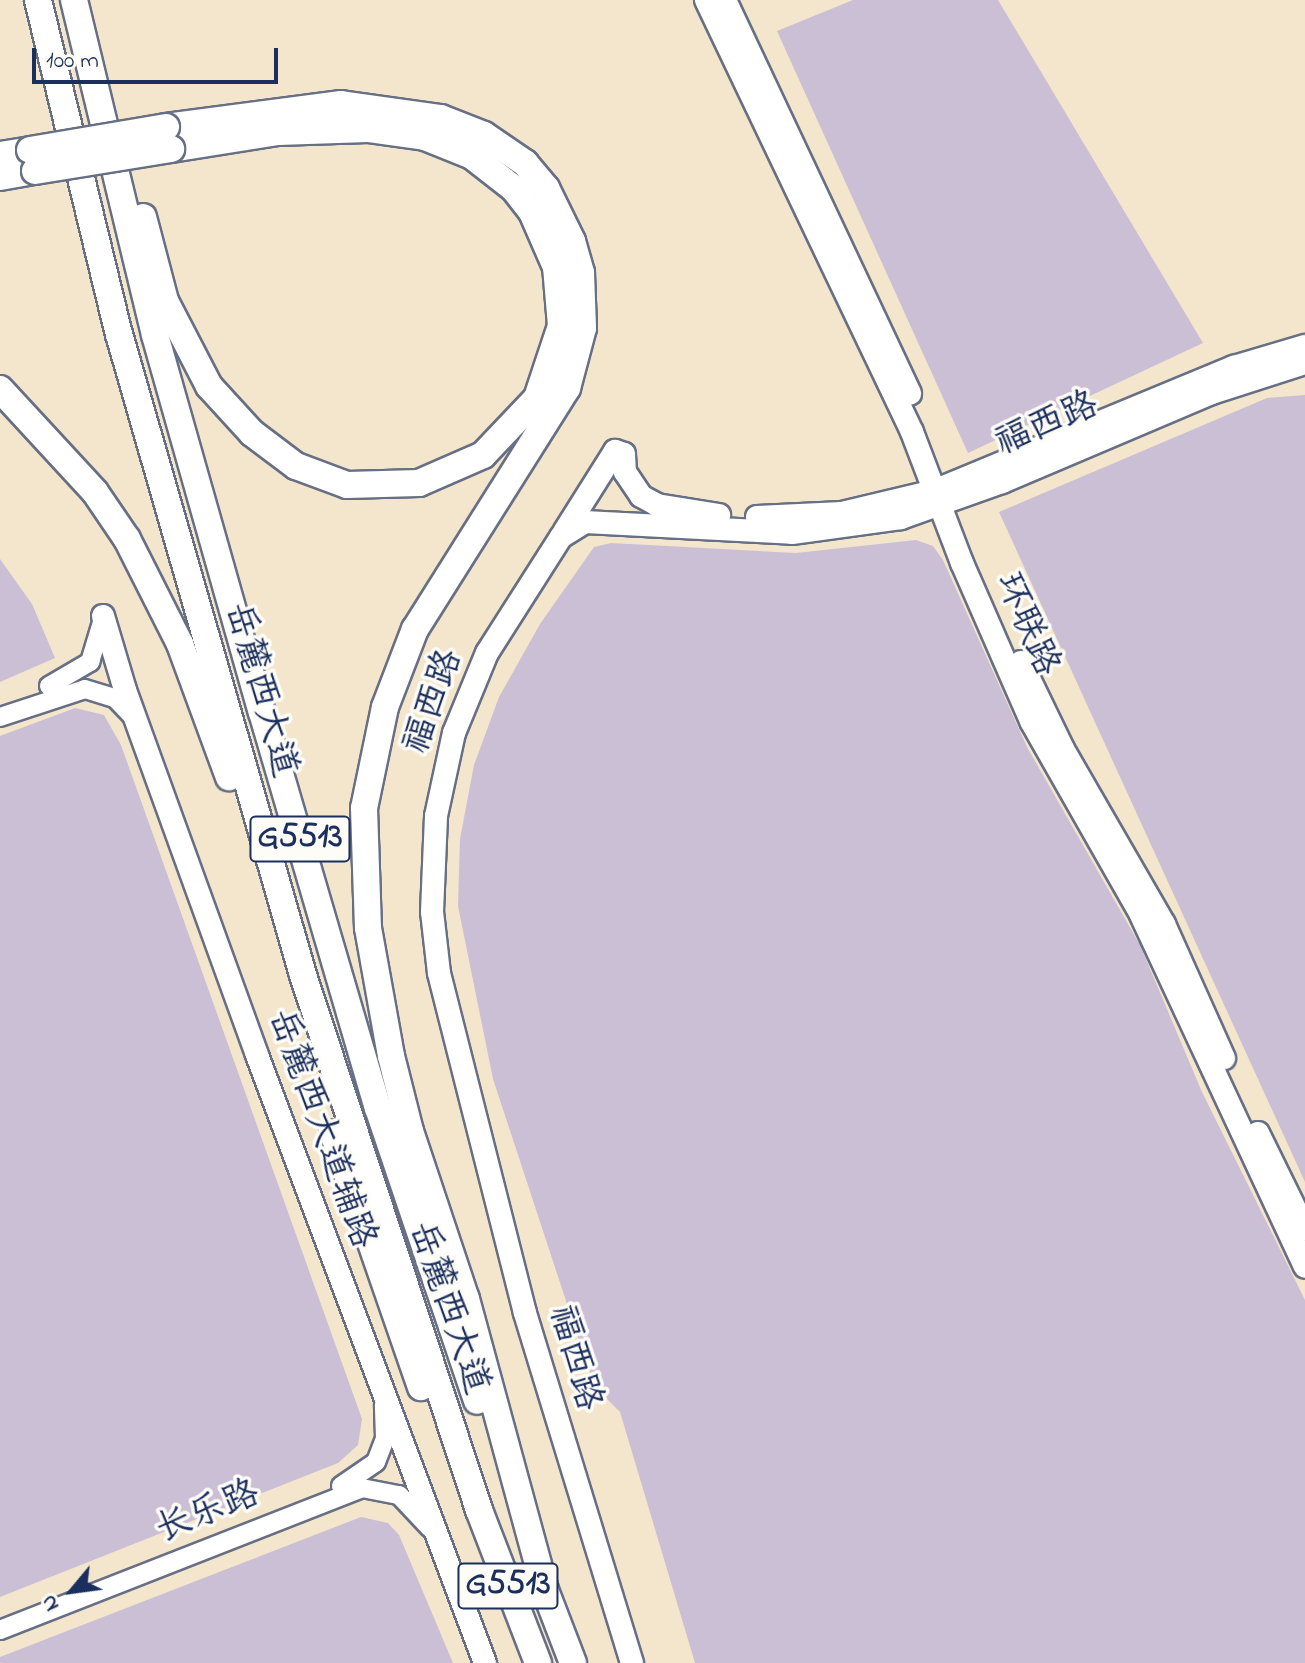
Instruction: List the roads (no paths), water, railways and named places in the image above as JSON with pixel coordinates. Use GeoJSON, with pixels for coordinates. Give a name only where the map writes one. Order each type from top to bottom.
{"type":"FeatureCollection","features":[{"type":"Feature","properties":{"kind":"highway","name":"岳麓西大道"},"geometry":{"type":"LineString","coordinates":[[38,0],[119,334],[303,975],[479,1510],[538,1663]]}},
{"type":"Feature","properties":{"kind":"highway","name":"岳麓西大道"},"geometry":{"type":"LineString","coordinates":[[74,0],[155,335],[374,1094],[546,1594],[573,1663]]}},
{"type":"Feature","properties":{"kind":"highway"},"geometry":{"type":"LineString","coordinates":[[92,0],[165,301],[209,386],[231,413],[296,466],[347,485],[371,488],[419,483],[462,467],[521,421],[537,398],[556,353],[561,294],[540,225],[493,170],[450,144],[368,129],[169,138]]}},
{"type":"Feature","properties":{"kind":"highway"},"geometry":{"type":"LineString","coordinates":[[0,177],[33,161],[341,104],[441,118],[484,135],[525,163],[546,188],[575,252],[583,328],[567,388],[415,629],[385,707],[364,808],[368,928],[391,1056],[410,1131],[466,1299],[546,1594]]}},
{"type":"Feature","properties":{"kind":"highway"},"geometry":{"type":"LineString","coordinates":[[0,155],[33,161]]}},
{"type":"Feature","properties":{"kind":"highway"},"geometry":{"type":"LineString","coordinates":[[0,389],[95,492],[127,539],[180,644],[241,812],[290,995],[406,1353],[479,1510]]}},
{"type":"Feature","properties":{"kind":"main road","name":"环联路"},"geometry":{"type":"LineString","coordinates":[[706,0],[1041,705],[1164,924],[1305,1229]]}},
{"type":"Feature","properties":{"kind":"main road","name":"环联路"},"geometry":{"type":"LineString","coordinates":[[725,0],[893,353],[943,496],[1031,721],[1141,915],[1305,1267]]}},
{"type":"Feature","properties":{"kind":"main road"},"geometry":{"type":"LineString","coordinates":[[561,537],[615,451],[624,454],[625,472],[641,496],[657,505],[705,514],[796,517],[842,513],[943,496],[1234,367],[1305,346]]}},
{"type":"Feature","properties":{"kind":"main road","name":"福西路"},"geometry":{"type":"LineString","coordinates":[[632,1663],[488,1179],[439,973],[432,912],[436,816],[466,696],[511,609],[561,537],[585,522],[603,519],[792,533],[853,527],[943,496],[1212,393],[1305,363]]}},
{"type":"Feature","properties":{"kind":"main road","name":"岳麓西大道辅路"},"geometry":{"type":"LineString","coordinates":[[103,616],[137,723],[384,1402],[430,1528],[485,1663]]}},
{"type":"Feature","properties":{"kind":"street"},"geometry":{"type":"LineString","coordinates":[[0,706],[83,670],[97,653],[103,616]]}},
{"type":"Feature","properties":{"kind":"street"},"geometry":{"type":"LineString","coordinates":[[0,717],[85,689],[115,698],[137,723]]}},
{"type":"Feature","properties":{"kind":"street","name":"长乐路"},"geometry":{"type":"LineString","coordinates":[[0,1621],[358,1478],[381,1451],[384,1402]]}},
{"type":"Feature","properties":{"kind":"street","name":"长乐路"},"geometry":{"type":"LineString","coordinates":[[0,1630],[362,1488],[399,1495],[430,1528]]}}]}
